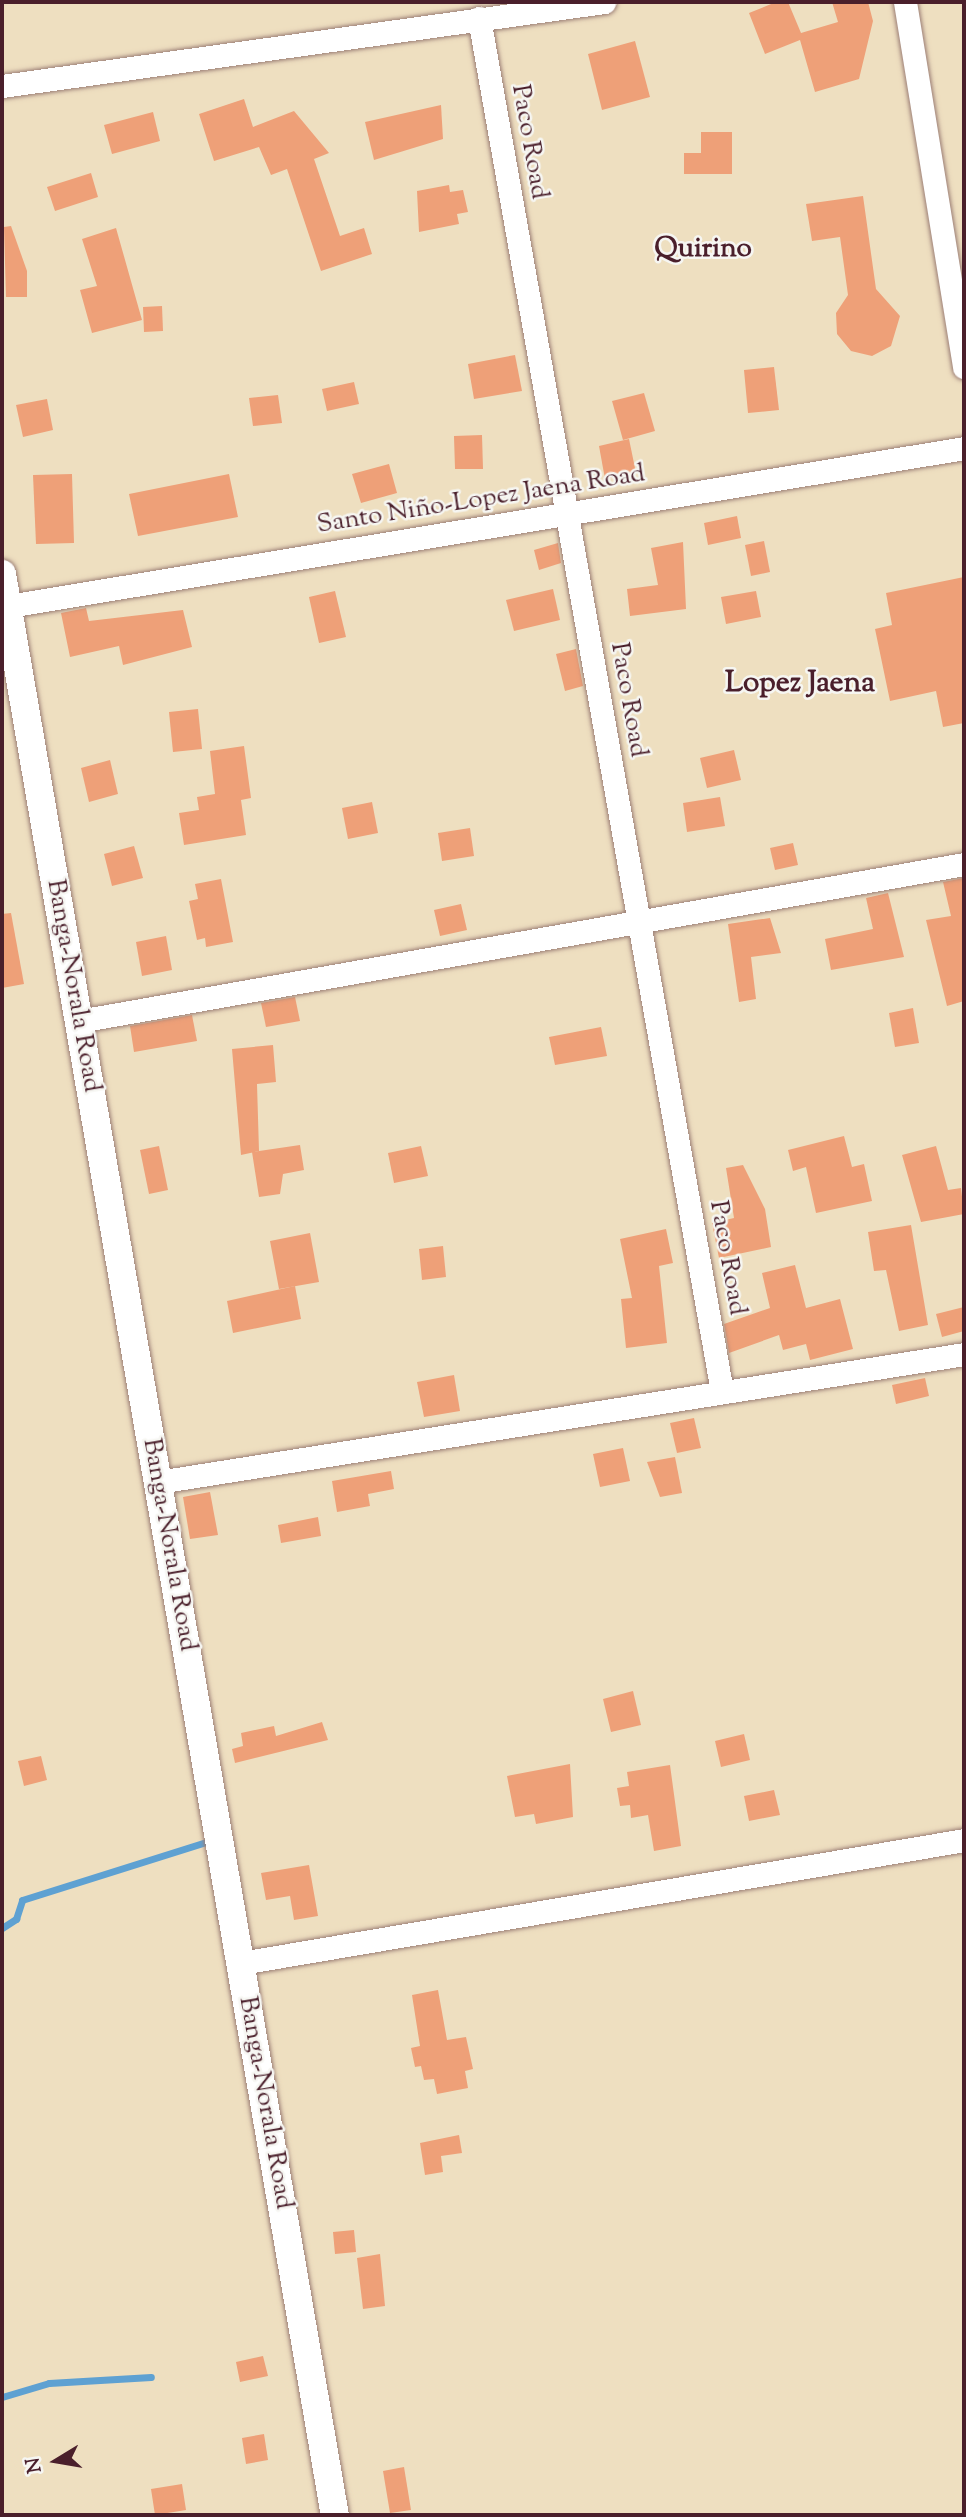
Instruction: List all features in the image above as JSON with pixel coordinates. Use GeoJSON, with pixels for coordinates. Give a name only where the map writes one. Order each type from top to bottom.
{"type":"FeatureCollection","features":[{"type":"Feature","properties":{"kind":"main road","name":"Banga-Norala Road"},"geometry":{"type":"LineString","coordinates":[[2,574],[335,2515]]}},
{"type":"Feature","properties":{"kind":"street"},"geometry":{"type":"LineString","coordinates":[[2,86],[604,2]]}},
{"type":"Feature","properties":{"kind":"street"},"geometry":{"type":"LineString","coordinates":[[905,2],[964,367]]}},
{"type":"Feature","properties":{"kind":"street","name":"Paco Road"},"geometry":{"type":"LineString","coordinates":[[479,18],[722,1392]]}},
{"type":"Feature","properties":{"kind":"street","name":"Santo Niño-Lopez Jaena Road"},"geometry":{"type":"LineString","coordinates":[[8,607],[964,449]]}},
{"type":"Feature","properties":{"kind":"street"},"geometry":{"type":"LineString","coordinates":[[79,1021],[640,924],[964,864]]}},
{"type":"Feature","properties":{"kind":"street"},"geometry":{"type":"LineString","coordinates":[[158,1482],[964,1354]]}},
{"type":"Feature","properties":{"kind":"street"},"geometry":{"type":"LineString","coordinates":[[241,1963],[964,1840]]}},
{"type":"Feature","properties":{"kind":"building"},"geometry":{"type":"Polygon","coordinates":[[[776,2],[788,2],[801,33],[838,22],[832,2],[868,2],[873,21],[859,79],[815,92],[800,40],[765,54],[749,13],[776,2]]]}},
{"type":"Feature","properties":{"kind":"building"},"geometry":{"type":"Polygon","coordinates":[[[635,41],[650,97],[602,110],[588,54],[635,41]]]}},
{"type":"Feature","properties":{"kind":"building"},"geometry":{"type":"Polygon","coordinates":[[[244,99],[253,127],[294,111],[329,153],[314,159],[340,236],[364,228],[372,254],[321,271],[287,169],[271,175],[259,147],[214,161],[199,114],[244,99]]]}},
{"type":"Feature","properties":{"kind":"building"},"geometry":{"type":"Polygon","coordinates":[[[441,105],[443,139],[374,160],[365,122],[441,105]]]}},
{"type":"Feature","properties":{"kind":"building"},"geometry":{"type":"Polygon","coordinates":[[[153,112],[160,141],[112,154],[104,125],[153,112]]]}},
{"type":"Feature","properties":{"kind":"building"},"geometry":{"type":"Polygon","coordinates":[[[701,132],[732,132],[732,174],[684,174],[684,153],[701,153],[701,132]]]}},
{"type":"Feature","properties":{"kind":"building"},"geometry":{"type":"Polygon","coordinates":[[[91,173],[98,197],[55,211],[47,187],[91,173]]]}},
{"type":"Feature","properties":{"kind":"building"},"geometry":{"type":"Polygon","coordinates":[[[449,185],[450,192],[463,190],[468,212],[457,214],[459,224],[419,232],[417,191],[449,185]]]}},
{"type":"Feature","properties":{"kind":"building"},"geometry":{"type":"Polygon","coordinates":[[[863,196],[876,289],[900,316],[891,346],[872,356],[851,351],[837,334],[836,313],[848,295],[840,237],[812,241],[806,204],[863,196]]]}},
{"type":"Feature","properties":{"kind":"building"},"geometry":{"type":"Polygon","coordinates":[[[11,226],[27,271],[27,297],[6,297],[4,227],[11,226]]]}},
{"type":"Feature","properties":{"kind":"building"},"geometry":{"type":"Polygon","coordinates":[[[116,228],[142,320],[92,333],[80,290],[97,286],[82,239],[116,228]]]}},
{"type":"Feature","properties":{"kind":"building"},"geometry":{"type":"Polygon","coordinates":[[[162,306],[163,331],[144,332],[143,307],[162,306]]]}},
{"type":"Feature","properties":{"kind":"building"},"geometry":{"type":"Polygon","coordinates":[[[515,355],[522,391],[474,399],[468,364],[515,355]]]}},
{"type":"Feature","properties":{"kind":"building"},"geometry":{"type":"Polygon","coordinates":[[[774,367],[779,410],[748,413],[744,370],[774,367]]]}},
{"type":"Feature","properties":{"kind":"building"},"geometry":{"type":"Polygon","coordinates":[[[354,382],[359,404],[327,411],[322,389],[354,382]]]}},
{"type":"Feature","properties":{"kind":"building"},"geometry":{"type":"Polygon","coordinates":[[[644,393],[655,431],[623,440],[612,401],[644,393]]]}},
{"type":"Feature","properties":{"kind":"building"},"geometry":{"type":"Polygon","coordinates":[[[278,395],[282,423],[253,426],[249,398],[278,395]]]}},
{"type":"Feature","properties":{"kind":"building"},"geometry":{"type":"Polygon","coordinates":[[[47,399],[53,430],[23,437],[16,405],[47,399]]]}},
{"type":"Feature","properties":{"kind":"building"},"geometry":{"type":"Polygon","coordinates":[[[482,435],[483,469],[455,469],[454,436],[482,435]]]}},
{"type":"Feature","properties":{"kind":"building"},"geometry":{"type":"Polygon","coordinates":[[[629,439],[636,473],[605,479],[599,446],[629,439]]]}},
{"type":"Feature","properties":{"kind":"building"},"geometry":{"type":"Polygon","coordinates":[[[389,464],[397,493],[361,503],[352,474],[389,464]]]}},
{"type":"Feature","properties":{"kind":"building"},"geometry":{"type":"Polygon","coordinates":[[[72,474],[74,543],[36,544],[33,475],[72,474]]]}},
{"type":"Feature","properties":{"kind":"building"},"geometry":{"type":"Polygon","coordinates":[[[229,474],[238,517],[138,536],[129,494],[229,474]]]}},
{"type":"Feature","properties":{"kind":"building"},"geometry":{"type":"Polygon","coordinates":[[[737,516],[741,538],[708,545],[704,523],[737,516]]]}},
{"type":"Feature","properties":{"kind":"building"},"geometry":{"type":"Polygon","coordinates":[[[764,541],[770,572],[751,576],[745,545],[764,541]]]}},
{"type":"Feature","properties":{"kind":"building"},"geometry":{"type":"Polygon","coordinates":[[[683,542],[686,609],[630,616],[627,589],[658,585],[651,548],[683,542]]]}},
{"type":"Feature","properties":{"kind":"building"},"geometry":{"type":"Polygon","coordinates":[[[558,543],[561,563],[539,570],[534,550],[558,543]]]}},
{"type":"Feature","properties":{"kind":"building"},"geometry":{"type":"Polygon","coordinates":[[[964,577],[964,723],[943,727],[936,691],[890,701],[875,629],[892,625],[886,593],[964,577]]]}},
{"type":"Feature","properties":{"kind":"building"},"geometry":{"type":"Polygon","coordinates":[[[553,589],[560,620],[514,631],[506,600],[553,589]]]}},
{"type":"Feature","properties":{"kind":"building"},"geometry":{"type":"Polygon","coordinates":[[[335,591],[346,637],[319,643],[309,597],[335,591]]]}},
{"type":"Feature","properties":{"kind":"building"},"geometry":{"type":"Polygon","coordinates":[[[756,591],[761,617],[726,624],[721,597],[756,591]]]}},
{"type":"Feature","properties":{"kind":"building"},"geometry":{"type":"Polygon","coordinates":[[[86,608],[89,621],[183,610],[192,647],[123,665],[119,646],[70,657],[61,613],[86,608]]]}},
{"type":"Feature","properties":{"kind":"building"},"geometry":{"type":"Polygon","coordinates":[[[576,649],[583,686],[565,691],[556,654],[576,649]]]}},
{"type":"Feature","properties":{"kind":"building"},"geometry":{"type":"Polygon","coordinates":[[[198,709],[202,749],[173,752],[169,712],[198,709]]]}},
{"type":"Feature","properties":{"kind":"building"},"geometry":{"type":"Polygon","coordinates":[[[244,746],[251,798],[241,800],[246,835],[184,845],[179,813],[199,810],[197,797],[215,794],[210,751],[244,746]]]}},
{"type":"Feature","properties":{"kind":"building"},"geometry":{"type":"Polygon","coordinates":[[[734,750],[741,780],[707,788],[700,758],[734,750]]]}},
{"type":"Feature","properties":{"kind":"building"},"geometry":{"type":"Polygon","coordinates":[[[110,760],[118,794],[89,802],[81,768],[110,760]]]}},
{"type":"Feature","properties":{"kind":"building"},"geometry":{"type":"Polygon","coordinates":[[[720,797],[725,826],[687,832],[683,803],[720,797]]]}},
{"type":"Feature","properties":{"kind":"building"},"geometry":{"type":"Polygon","coordinates":[[[372,802],[378,833],[348,839],[342,808],[372,802]]]}},
{"type":"Feature","properties":{"kind":"building"},"geometry":{"type":"Polygon","coordinates":[[[470,828],[474,856],[442,861],[438,833],[470,828]]]}},
{"type":"Feature","properties":{"kind":"building"},"geometry":{"type":"Polygon","coordinates":[[[793,843],[798,865],[775,870],[770,848],[793,843]]]}},
{"type":"Feature","properties":{"kind":"building"},"geometry":{"type":"Polygon","coordinates":[[[134,846],[143,878],[112,886],[104,854],[134,846]]]}},
{"type":"Feature","properties":{"kind":"building"},"geometry":{"type":"Polygon","coordinates":[[[964,878],[964,1001],[947,1006],[926,920],[951,916],[943,882],[964,878]]]}},
{"type":"Feature","properties":{"kind":"building"},"geometry":{"type":"Polygon","coordinates":[[[221,879],[233,942],[206,947],[205,938],[197,940],[189,901],[198,899],[195,884],[221,879]]]}},
{"type":"Feature","properties":{"kind":"building"},"geometry":{"type":"Polygon","coordinates":[[[888,893],[904,957],[831,970],[825,939],[873,929],[866,898],[888,893]]]}},
{"type":"Feature","properties":{"kind":"building"},"geometry":{"type":"Polygon","coordinates":[[[461,904],[467,930],[440,936],[434,910],[461,904]]]}},
{"type":"Feature","properties":{"kind":"building"},"geometry":{"type":"Polygon","coordinates":[[[11,913],[24,984],[2,988],[2,914],[11,913]]]}},
{"type":"Feature","properties":{"kind":"building"},"geometry":{"type":"Polygon","coordinates":[[[770,918],[781,953],[751,957],[756,999],[739,1002],[728,924],[770,918]]]}},
{"type":"Feature","properties":{"kind":"building"},"geometry":{"type":"Polygon","coordinates":[[[166,936],[172,970],[142,976],[136,942],[166,936]]]}},
{"type":"Feature","properties":{"kind":"building"},"geometry":{"type":"Polygon","coordinates":[[[295,997],[300,1021],[266,1027],[261,1003],[295,997]]]}},
{"type":"Feature","properties":{"kind":"building"},"geometry":{"type":"Polygon","coordinates":[[[913,1008],[919,1043],[895,1047],[889,1013],[913,1008]]]}},
{"type":"Feature","properties":{"kind":"building"},"geometry":{"type":"Polygon","coordinates":[[[192,1015],[197,1041],[134,1052],[130,1026],[192,1015]]]}},
{"type":"Feature","properties":{"kind":"building"},"geometry":{"type":"Polygon","coordinates":[[[601,1027],[607,1056],[555,1065],[549,1037],[601,1027]]]}},
{"type":"Feature","properties":{"kind":"building"},"geometry":{"type":"Polygon","coordinates":[[[273,1045],[276,1082],[257,1084],[259,1151],[241,1155],[232,1049],[273,1045]]]}},
{"type":"Feature","properties":{"kind":"building"},"geometry":{"type":"Polygon","coordinates":[[[844,1136],[852,1167],[864,1164],[872,1201],[816,1213],[806,1167],[793,1171],[788,1150],[844,1136]]]}},
{"type":"Feature","properties":{"kind":"building"},"geometry":{"type":"Polygon","coordinates":[[[300,1145],[304,1170],[283,1174],[280,1194],[259,1197],[252,1152],[300,1145]]]}},
{"type":"Feature","properties":{"kind":"building"},"geometry":{"type":"Polygon","coordinates":[[[159,1146],[168,1190],[149,1194],[140,1150],[159,1146]]]}},
{"type":"Feature","properties":{"kind":"building"},"geometry":{"type":"Polygon","coordinates":[[[421,1146],[428,1176],[394,1183],[388,1153],[421,1146]]]}},
{"type":"Feature","properties":{"kind":"building"},"geometry":{"type":"Polygon","coordinates":[[[936,1146],[948,1190],[961,1188],[964,1214],[921,1222],[902,1155],[936,1146]]]}},
{"type":"Feature","properties":{"kind":"building"},"geometry":{"type":"Polygon","coordinates":[[[743,1165],[765,1209],[771,1247],[719,1258],[712,1223],[734,1218],[726,1168],[743,1165]]]}},
{"type":"Feature","properties":{"kind":"building"},"geometry":{"type":"Polygon","coordinates":[[[911,1225],[928,1325],[899,1331],[886,1270],[874,1271],[868,1232],[911,1225]]]}},
{"type":"Feature","properties":{"kind":"building"},"geometry":{"type":"Polygon","coordinates":[[[666,1229],[673,1263],[659,1266],[667,1343],[626,1348],[621,1299],[632,1298],[620,1239],[666,1229]]]}},
{"type":"Feature","properties":{"kind":"building"},"geometry":{"type":"Polygon","coordinates":[[[310,1233],[319,1282],[279,1289],[270,1241],[310,1233]]]}},
{"type":"Feature","properties":{"kind":"building"},"geometry":{"type":"Polygon","coordinates":[[[443,1246],[446,1277],[422,1280],[419,1249],[443,1246]]]}},
{"type":"Feature","properties":{"kind":"building"},"geometry":{"type":"Polygon","coordinates":[[[795,1265],[806,1308],[840,1299],[853,1349],[810,1360],[806,1344],[783,1350],[779,1335],[729,1353],[724,1324],[770,1308],[762,1273],[795,1265]]]}},
{"type":"Feature","properties":{"kind":"building"},"geometry":{"type":"Polygon","coordinates":[[[295,1286],[301,1319],[233,1333],[227,1301],[295,1286]]]}},
{"type":"Feature","properties":{"kind":"building"},"geometry":{"type":"Polygon","coordinates":[[[964,1307],[964,1331],[942,1337],[936,1314],[964,1307]]]}},
{"type":"Feature","properties":{"kind":"building"},"geometry":{"type":"Polygon","coordinates":[[[454,1375],[460,1411],[424,1417],[417,1382],[454,1375]]]}},
{"type":"Feature","properties":{"kind":"building"},"geometry":{"type":"Polygon","coordinates":[[[925,1378],[929,1396],[896,1404],[892,1385],[925,1378]]]}},
{"type":"Feature","properties":{"kind":"building"},"geometry":{"type":"Polygon","coordinates":[[[694,1418],[701,1448],[677,1453],[670,1423],[694,1418]]]}},
{"type":"Feature","properties":{"kind":"building"},"geometry":{"type":"Polygon","coordinates":[[[623,1448],[630,1481],[600,1487],[593,1454],[623,1448]]]}},
{"type":"Feature","properties":{"kind":"building"},"geometry":{"type":"Polygon","coordinates":[[[675,1457],[682,1493],[660,1497],[647,1462],[675,1457]]]}},
{"type":"Feature","properties":{"kind":"building"},"geometry":{"type":"Polygon","coordinates":[[[391,1471],[394,1489],[368,1494],[370,1506],[337,1512],[332,1481],[391,1471]]]}},
{"type":"Feature","properties":{"kind":"building"},"geometry":{"type":"Polygon","coordinates":[[[210,1492],[218,1535],[190,1539],[183,1497],[210,1492]]]}},
{"type":"Feature","properties":{"kind":"building"},"geometry":{"type":"Polygon","coordinates":[[[318,1517],[321,1536],[281,1543],[278,1525],[318,1517]]]}},
{"type":"Feature","properties":{"kind":"building"},"geometry":{"type":"Polygon","coordinates":[[[633,1691],[641,1725],[611,1732],[603,1699],[633,1691]]]}},
{"type":"Feature","properties":{"kind":"building"},"geometry":{"type":"Polygon","coordinates":[[[322,1722],[328,1740],[235,1763],[232,1749],[243,1746],[241,1733],[274,1726],[276,1736],[322,1722]]]}},
{"type":"Feature","properties":{"kind":"building"},"geometry":{"type":"Polygon","coordinates":[[[744,1734],[750,1760],[721,1767],[715,1741],[744,1734]]]}},
{"type":"Feature","properties":{"kind":"building"},"geometry":{"type":"Polygon","coordinates":[[[41,1756],[47,1780],[24,1786],[18,1761],[41,1756]]]}},
{"type":"Feature","properties":{"kind":"building"},"geometry":{"type":"Polygon","coordinates":[[[570,1764],[573,1817],[536,1824],[534,1814],[515,1817],[507,1776],[570,1764]]]}},
{"type":"Feature","properties":{"kind":"building"},"geometry":{"type":"Polygon","coordinates":[[[670,1765],[681,1846],[654,1851],[648,1815],[631,1818],[630,1805],[620,1806],[617,1788],[629,1786],[627,1772],[670,1765]]]}},
{"type":"Feature","properties":{"kind":"building"},"geometry":{"type":"Polygon","coordinates":[[[774,1790],[780,1815],[749,1821],[744,1796],[774,1790]]]}},
{"type":"Feature","properties":{"kind":"building"},"geometry":{"type":"Polygon","coordinates":[[[309,1865],[318,1916],[294,1920],[290,1896],[266,1900],[261,1873],[309,1865]]]}},
{"type":"Feature","properties":{"kind":"building"},"geometry":{"type":"Polygon","coordinates":[[[438,1990],[447,2040],[466,2037],[473,2069],[465,2071],[468,2088],[437,2094],[434,2079],[424,2080],[421,2066],[415,2067],[411,2048],[420,2046],[412,1995],[438,1990]]]}},
{"type":"Feature","properties":{"kind":"building"},"geometry":{"type":"Polygon","coordinates":[[[459,2135],[462,2153],[441,2156],[443,2172],[425,2175],[420,2143],[459,2135]]]}},
{"type":"Feature","properties":{"kind":"building"},"geometry":{"type":"Polygon","coordinates":[[[354,2230],[356,2252],[335,2254],[333,2232],[354,2230]]]}},
{"type":"Feature","properties":{"kind":"building"},"geometry":{"type":"Polygon","coordinates":[[[380,2254],[385,2306],[363,2309],[357,2258],[380,2254]]]}},
{"type":"Feature","properties":{"kind":"building"},"geometry":{"type":"Polygon","coordinates":[[[263,2356],[268,2376],[240,2382],[236,2362],[263,2356]]]}},
{"type":"Feature","properties":{"kind":"building"},"geometry":{"type":"Polygon","coordinates":[[[264,2434],[268,2460],[246,2464],[242,2438],[264,2434]]]}},
{"type":"Feature","properties":{"kind":"building"},"geometry":{"type":"Polygon","coordinates":[[[404,2467],[411,2510],[390,2513],[383,2471],[404,2467]]]}},
{"type":"Feature","properties":{"kind":"building"},"geometry":{"type":"Polygon","coordinates":[[[182,2484],[186,2510],[155,2515],[151,2489],[182,2484]]]}},
{"type":"Feature","properties":{"kind":"waterway"},"geometry":{"type":"LineString","coordinates":[[2,1928],[16,1919],[22,1900],[206,1842]]}},
{"type":"Feature","properties":{"kind":"waterway"},"geometry":{"type":"LineString","coordinates":[[2,2397],[49,2383],[151,2377]]}},
{"type":"Feature","properties":{"kind":"district","name":"Quirino"},"geometry":{"type":"Point","coordinates":[703,249]}},
{"type":"Feature","properties":{"kind":"district","name":"Lopez Jaena"},"geometry":{"type":"Point","coordinates":[800,684]}}]}
